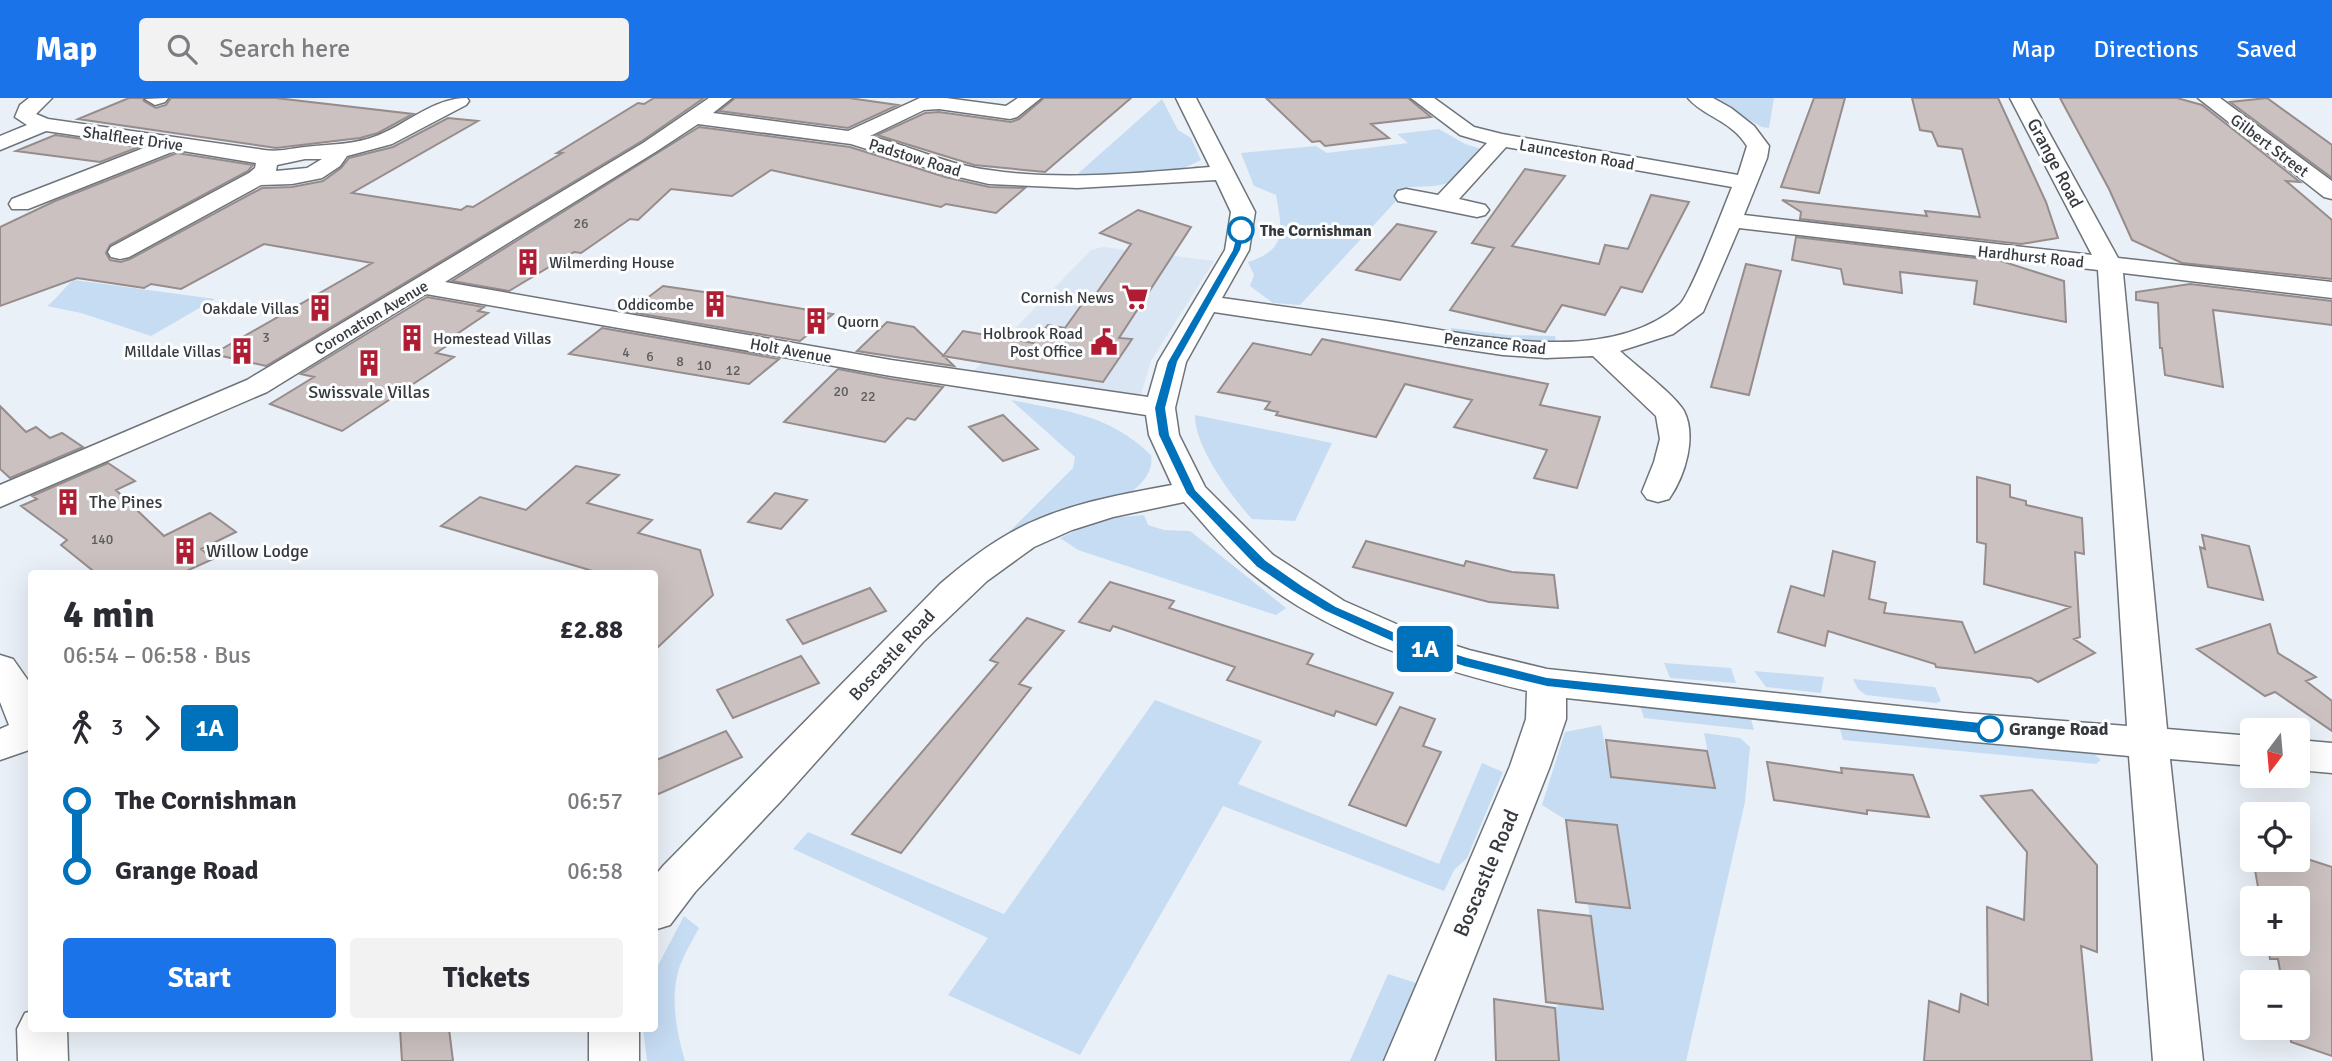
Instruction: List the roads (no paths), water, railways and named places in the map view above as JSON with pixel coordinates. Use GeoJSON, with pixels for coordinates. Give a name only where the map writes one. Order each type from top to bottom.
{"type":"FeatureCollection","features":[{"type":"Feature","properties":{"kind":"street","name":"Coronation Avenue"},"geometry":{"type":"LineString","coordinates":[[0,498],[257,386],[423,286],[722,98]]}},
{"type":"Feature","properties":{"kind":"street"},"geometry":{"type":"LineString","coordinates":[[850,138],[920,104],[939,103],[1004,117],[1031,98]]}},
{"type":"Feature","properties":{"kind":"street"},"geometry":{"type":"LineString","coordinates":[[1186,98],[1242,212],[1241,230],[1237,250],[1172,362],[1160,408],[1164,435],[1191,491],[1261,564],[1331,609],[1406,643],[1464,662],[1547,682],[1964,727],[2240,750]]}},
{"type":"Feature","properties":{"kind":"street","name":"Launceston Road"},"geometry":{"type":"LineString","coordinates":[[1421,98],[1467,131],[1501,140],[1745,183]]}},
{"type":"Feature","properties":{"kind":"street","name":"Penzance Road"},"geometry":{"type":"LineString","coordinates":[[1205,303],[1534,350],[1599,347],[1649,335],[1679,321],[1694,306],[1758,146],[1752,134],[1732,116],[1698,98]]}},
{"type":"Feature","properties":{"kind":"street","name":"Grange Road"},"geometry":{"type":"LineString","coordinates":[[2020,98],[2110,265],[2178,1061]]}},
{"type":"Feature","properties":{"kind":"street","name":"Gilbert Street"},"geometry":{"type":"LineString","coordinates":[[2208,98],[2332,192]]}},
{"type":"Feature","properties":{"kind":"street","name":"Shalfleet Drive"},"geometry":{"type":"LineString","coordinates":[[120,253],[153,236],[262,169],[305,153],[339,152],[385,139],[460,101]]}},
{"type":"Feature","properties":{"kind":"street"},"geometry":{"type":"LineString","coordinates":[[0,113],[35,103]]}},
{"type":"Feature","properties":{"kind":"street"},"geometry":{"type":"LineString","coordinates":[[35,103],[25,117],[44,125]]}},
{"type":"Feature","properties":{"kind":"street","name":"Padstow Road"},"geometry":{"type":"LineString","coordinates":[[693,117],[850,138],[960,172],[1036,181],[1105,182],[1223,173]]}},
{"type":"Feature","properties":{"kind":"street"},"geometry":{"type":"LineString","coordinates":[[0,144],[44,125]]}},
{"type":"Feature","properties":{"kind":"street","name":"Shalfleet Drive"},"geometry":{"type":"LineString","coordinates":[[44,125],[258,155],[262,169]]}},
{"type":"Feature","properties":{"kind":"street"},"geometry":{"type":"LineString","coordinates":[[1443,203],[1501,140]]}},
{"type":"Feature","properties":{"kind":"street"},"geometry":{"type":"LineString","coordinates":[[20,205],[40,189],[173,144]]}},
{"type":"Feature","properties":{"kind":"street"},"geometry":{"type":"LineString","coordinates":[[1406,196],[1477,210]]}},
{"type":"Feature","properties":{"kind":"street","name":"Hardhurst Road"},"geometry":{"type":"LineString","coordinates":[[1730,220],[2332,290]]}},
{"type":"Feature","properties":{"kind":"street"},"geometry":{"type":"LineString","coordinates":[[153,236],[183,240]]}},
{"type":"Feature","properties":{"kind":"street","name":"Holt Avenue"},"geometry":{"type":"LineString","coordinates":[[423,286],[891,368],[1160,408]]}},
{"type":"Feature","properties":{"kind":"street"},"geometry":{"type":"LineString","coordinates":[[1599,347],[1670,414],[1675,439],[1658,492]]}},
{"type":"Feature","properties":{"kind":"street","name":"Boscastle Road"},"geometry":{"type":"LineString","coordinates":[[658,906],[679,879],[914,629],[981,568],[1024,538],[1059,524],[1126,503],[1191,491]]}},
{"type":"Feature","properties":{"kind":"street"},"geometry":{"type":"LineString","coordinates":[[0,668],[16,693],[28,725]]}},
{"type":"Feature","properties":{"kind":"street","name":"Boscastle Road"},"geometry":{"type":"LineString","coordinates":[[1409,1061],[1530,766],[1546,719],[1547,682]]}},
{"type":"Feature","properties":{"kind":"street"},"geometry":{"type":"LineString","coordinates":[[0,745],[28,734]]}},
{"type":"Feature","properties":{"kind":"street"},"geometry":{"type":"LineString","coordinates":[[2310,756],[2332,758]]}},
{"type":"Feature","properties":{"kind":"street"},"geometry":{"type":"LineString","coordinates":[[43,1032],[43,1061]]}},
{"type":"Feature","properties":{"kind":"street"},"geometry":{"type":"LineString","coordinates":[[614,1032],[614,1061]]}},
{"type":"Feature","properties":{"kind":"place","name":"The Cornishman"},"geometry":{"type":"Point","coordinates":[1241,230]}},
{"type":"Feature","properties":{"kind":"place","name":"Wilmerding House"},"geometry":{"type":"Point","coordinates":[528,262]}},
{"type":"Feature","properties":{"kind":"place","name":"Cornish News"},"geometry":{"type":"Point","coordinates":[1135,297]}},
{"type":"Feature","properties":{"kind":"place","name":"Oddicombe"},"geometry":{"type":"Point","coordinates":[715,304]}},
{"type":"Feature","properties":{"kind":"place","name":"Oakdale Villas"},"geometry":{"type":"Point","coordinates":[320,308]}},
{"type":"Feature","properties":{"kind":"place","name":"Quorn"},"geometry":{"type":"Point","coordinates":[816,321]}},
{"type":"Feature","properties":{"kind":"place","name":"Homestead Villas"},"geometry":{"type":"Point","coordinates":[412,338]}},
{"type":"Feature","properties":{"kind":"place","name":"Holbrook Road Post Office"},"geometry":{"type":"Point","coordinates":[1104,342]}},
{"type":"Feature","properties":{"kind":"place","name":"Milldale Villas"},"geometry":{"type":"Point","coordinates":[242,351]}},
{"type":"Feature","properties":{"kind":"place","name":"Swissvale Villas"},"geometry":{"type":"Point","coordinates":[369,363]}},
{"type":"Feature","properties":{"kind":"place","name":"The Pines"},"geometry":{"type":"Point","coordinates":[68,502]}},
{"type":"Feature","properties":{"kind":"place","name":"Willow Lodge"},"geometry":{"type":"Point","coordinates":[185,551]}},
{"type":"Feature","properties":{"kind":"place","name":"Grange Road"},"geometry":{"type":"Point","coordinates":[1990,729]}}]}
